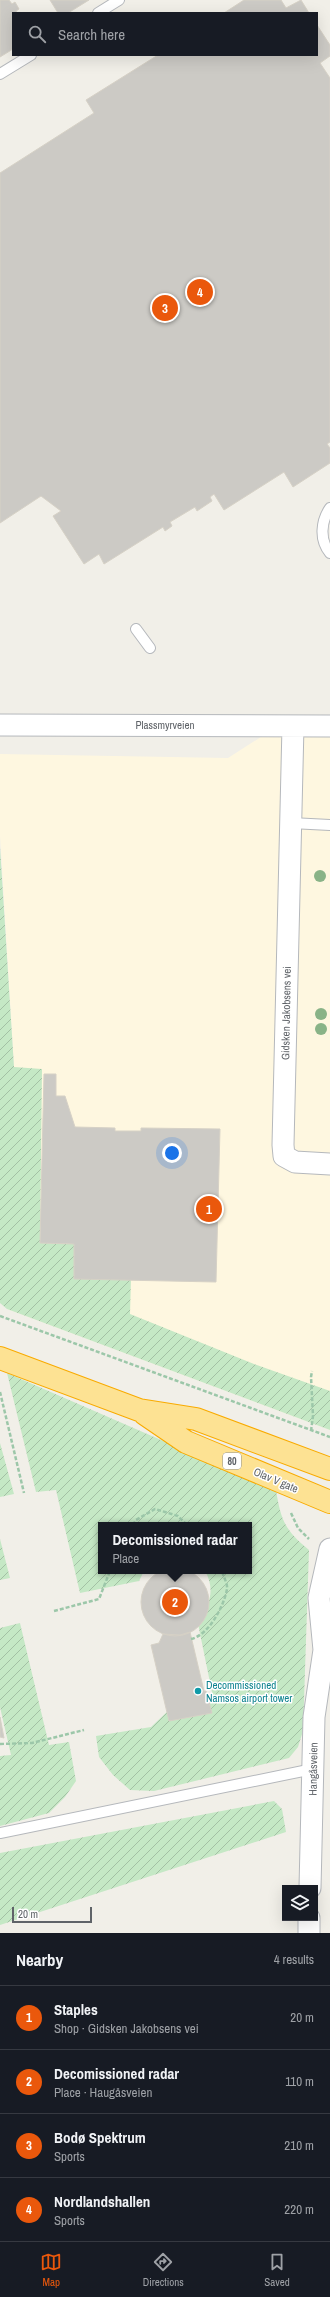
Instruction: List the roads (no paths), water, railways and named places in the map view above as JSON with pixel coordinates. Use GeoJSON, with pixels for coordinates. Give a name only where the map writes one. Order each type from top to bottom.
{"type":"FeatureCollection","features":[{"type":"Feature","properties":{"kind":"highway","name":"Olav V gate"},"geometry":{"type":"LineString","coordinates":[[0,1358],[140,1410],[196,1419],[330,1469]]}},
{"type":"Feature","properties":{"kind":"highway","name":"Olav V gate"},"geometry":{"type":"LineString","coordinates":[[140,1410],[186,1442],[330,1502]]}},
{"type":"Feature","properties":{"kind":"street","name":"Plassmyrveien"},"geometry":{"type":"LineString","coordinates":[[0,725],[330,726]]}},
{"type":"Feature","properties":{"kind":"street","name":"Gidsken Jakobsens vei"},"geometry":{"type":"LineString","coordinates":[[293,726],[284,1156],[295,1162],[330,1164]]}},
{"type":"Feature","properties":{"kind":"street","name":"Hangåsveien"},"geometry":{"type":"LineString","coordinates":[[310,1885],[314,1717],[327,1645],[319,1598],[322,1546]]}},
{"type":"Feature","properties":{"kind":"street"},"geometry":{"type":"LineString","coordinates":[[309,1921],[309,1933]]}},
{"type":"Feature","properties":{"kind":"lane"},"geometry":{"type":"LineString","coordinates":[[100,12],[119,0]]}},
{"type":"Feature","properties":{"kind":"lane"},"geometry":{"type":"LineString","coordinates":[[0,74],[29,56]]}},
{"type":"Feature","properties":{"kind":"lane"},"geometry":{"type":"LineString","coordinates":[[330,508],[322,527],[323,539],[330,553]]}},
{"type":"Feature","properties":{"kind":"lane"},"geometry":{"type":"LineString","coordinates":[[136,629],[150,648]]}},
{"type":"Feature","properties":{"kind":"lane"},"geometry":{"type":"LineString","coordinates":[[291,823],[330,825]]}},
{"type":"Feature","properties":{"kind":"lane"},"geometry":{"type":"LineString","coordinates":[[0,1834],[313,1769]]}},
{"type":"Feature","properties":{"kind":"place","name":"Nordlandshallen"},"geometry":{"type":"Point","coordinates":[200,292]}},
{"type":"Feature","properties":{"kind":"place","name":"Bodø Spektrum"},"geometry":{"type":"Point","coordinates":[165,308]}},
{"type":"Feature","properties":{"kind":"place","name":"Staples"},"geometry":{"type":"Point","coordinates":[209,1209]}},
{"type":"Feature","properties":{"kind":"place","name":"Decomissioned radar"},"geometry":{"type":"Point","coordinates":[175,1602]}},
{"type":"Feature","properties":{"kind":"place","name":"Decommissioned Namsos airport tower"},"geometry":{"type":"Point","coordinates":[198,1691]}}]}
